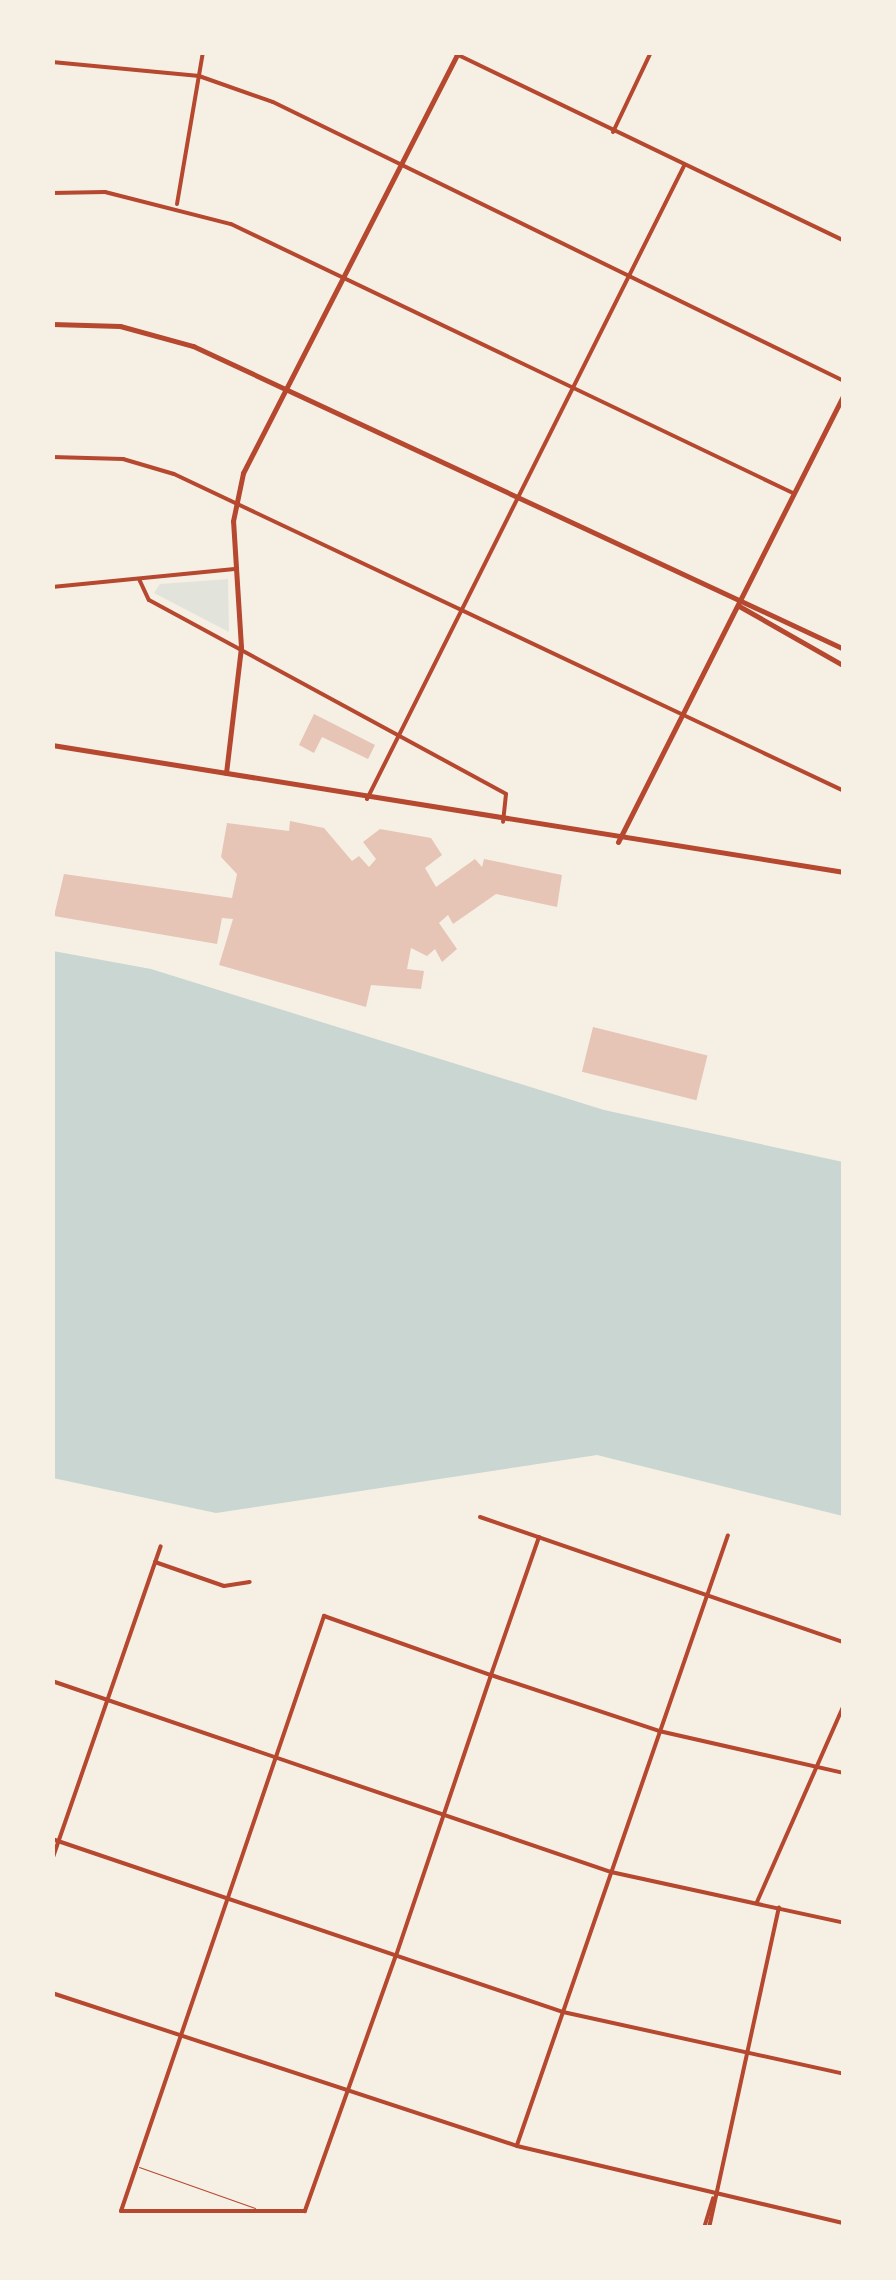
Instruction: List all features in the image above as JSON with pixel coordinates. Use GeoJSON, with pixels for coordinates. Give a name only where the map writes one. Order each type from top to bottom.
{"type":"FeatureCollection","features":[{"type":"Feature","properties":{"kind":"street"},"geometry":{"type":"LineString","coordinates":[[177,204],[203,52]]}},
{"type":"Feature","properties":{"kind":"street"},"geometry":{"type":"LineString","coordinates":[[613,132],[651,52]]}},
{"type":"Feature","properties":{"kind":"street"},"geometry":{"type":"LineString","coordinates":[[226,773],[242,647],[235,503],[286,389],[455,53],[844,242]]}},
{"type":"Feature","properties":{"kind":"street"},"geometry":{"type":"LineString","coordinates":[[52,62],[199,76],[402,165],[844,381]]}},
{"type":"Feature","properties":{"kind":"street"},"geometry":{"type":"LineString","coordinates":[[367,799],[456,610],[684,166]]}},
{"type":"Feature","properties":{"kind":"street"},"geometry":{"type":"LineString","coordinates":[[52,193],[177,204],[794,494]]}},
{"type":"Feature","properties":{"kind":"street"},"geometry":{"type":"LineString","coordinates":[[52,324],[170,337],[737,604],[844,649]]}},
{"type":"Feature","properties":{"kind":"street"},"geometry":{"type":"LineString","coordinates":[[618,842],[844,394]]}},
{"type":"Feature","properties":{"kind":"street"},"geometry":{"type":"LineString","coordinates":[[52,457],[123,460],[235,503],[844,791]]}},
{"type":"Feature","properties":{"kind":"street"},"geometry":{"type":"LineString","coordinates":[[52,587],[237,570]]}},
{"type":"Feature","properties":{"kind":"street"},"geometry":{"type":"LineString","coordinates":[[139,578],[149,600],[242,647],[506,794],[502,822]]}},
{"type":"Feature","properties":{"kind":"street"},"geometry":{"type":"LineString","coordinates":[[737,604],[844,666]]}},
{"type":"Feature","properties":{"kind":"street"},"geometry":{"type":"LineString","coordinates":[[52,744],[618,842],[844,872]]}},
{"type":"Feature","properties":{"kind":"street"},"geometry":{"type":"LineString","coordinates":[[480,1516],[844,1642]]}},
{"type":"Feature","properties":{"kind":"street"},"geometry":{"type":"LineString","coordinates":[[517,2146],[728,1535]]}},
{"type":"Feature","properties":{"kind":"street"},"geometry":{"type":"LineString","coordinates":[[539,1538],[491,1675],[396,1955],[305,2212],[121,2210],[324,1616],[491,1675],[659,1731],[844,1773]]}},
{"type":"Feature","properties":{"kind":"street"},"geometry":{"type":"LineString","coordinates":[[52,1860],[160,1546]]}},
{"type":"Feature","properties":{"kind":"street"},"geometry":{"type":"LineString","coordinates":[[155,1562],[224,1586],[250,1582]]}},
{"type":"Feature","properties":{"kind":"street"},"geometry":{"type":"LineString","coordinates":[[52,1681],[611,1872],[844,1923]]}},
{"type":"Feature","properties":{"kind":"street"},"geometry":{"type":"LineString","coordinates":[[756,1903],[844,1705]]}},
{"type":"Feature","properties":{"kind":"street"},"geometry":{"type":"LineString","coordinates":[[56,1840],[563,2012],[844,2074]]}},
{"type":"Feature","properties":{"kind":"street"},"geometry":{"type":"LineString","coordinates":[[706,2228],[779,1908]]}},
{"type":"Feature","properties":{"kind":"street"},"geometry":{"type":"LineString","coordinates":[[52,1993],[517,2146],[844,2223]]}},
{"type":"Feature","properties":{"kind":"lane"},"geometry":{"type":"LineString","coordinates":[[136,2167],[263,2211]]}},
{"type":"Feature","properties":{"kind":"shaded area"},"geometry":{"type":"Polygon","coordinates":[[[228,579],[229,632],[154,593],[160,584],[228,579]]]}},
{"type":"Feature","properties":{"kind":"shaded area"},"geometry":{"type":"Polygon","coordinates":[[[53,951],[151,969],[604,1110],[843,1162],[843,1516],[597,1455],[216,1513],[53,1478],[53,951]]]}},
{"type":"Feature","properties":{"kind":"building"},"geometry":{"type":"Polygon","coordinates":[[[314,714],[375,745],[368,759],[322,737],[314,753],[299,745],[314,714]]]}},
{"type":"Feature","properties":{"kind":"building"},"geometry":{"type":"Polygon","coordinates":[[[290,821],[324,828],[352,861],[359,856],[369,867],[376,859],[363,842],[380,829],[431,838],[442,855],[425,868],[436,887],[475,859],[482,867],[484,859],[562,875],[557,907],[496,894],[453,924],[448,915],[439,923],[457,949],[442,962],[435,949],[427,956],[411,948],[407,969],[424,971],[421,989],[371,985],[366,1007],[219,965],[233,919],[222,918],[217,944],[54,916],[64,874],[232,898],[237,874],[221,857],[227,823],[289,831],[290,821]]]}},
{"type":"Feature","properties":{"kind":"building"},"geometry":{"type":"Polygon","coordinates":[[[593,1027],[707,1056],[696,1100],[582,1072],[593,1027]]]}}]}
